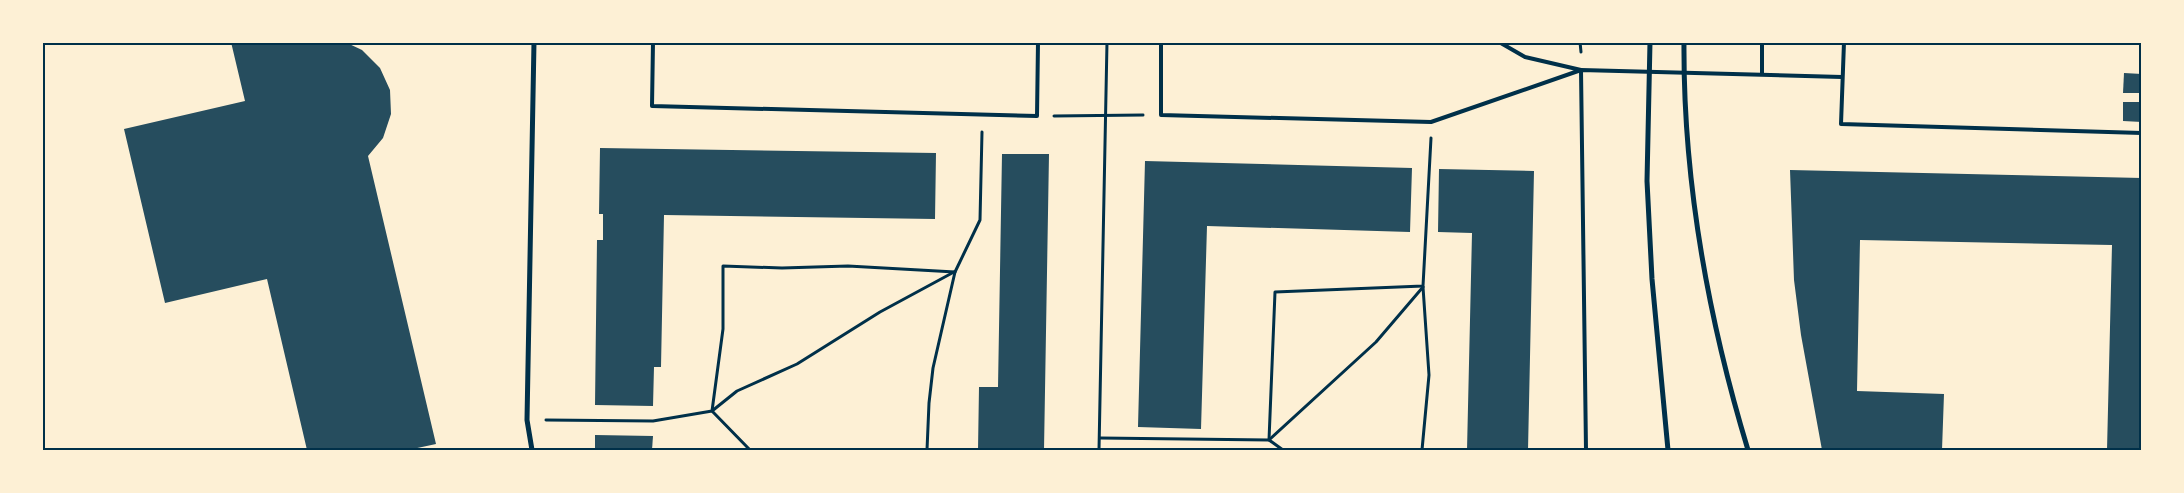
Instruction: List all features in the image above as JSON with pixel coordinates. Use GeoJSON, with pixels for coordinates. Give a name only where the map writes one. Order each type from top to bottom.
{"type":"FeatureCollection","features":[{"type":"Feature","properties":{"kind":"street"},"geometry":{"type":"LineString","coordinates":[[532,450],[528,420],[534,42]]}},
{"type":"Feature","properties":{"kind":"street"},"geometry":{"type":"LineString","coordinates":[[1650,42],[1648,181],[1651,269],[1668,450]]}},
{"type":"Feature","properties":{"kind":"street"},"geometry":{"type":"LineString","coordinates":[[1684,42],[1690,177],[1702,258],[1717,334],[1748,450]]}},
{"type":"Feature","properties":{"kind":"lane"},"geometry":{"type":"LineString","coordinates":[[653,42],[652,106],[1037,116],[1038,42]]}},
{"type":"Feature","properties":{"kind":"lane"},"geometry":{"type":"LineString","coordinates":[[1161,42],[1161,114],[1431,122],[1581,70]]}},
{"type":"Feature","properties":{"kind":"lane"},"geometry":{"type":"LineString","coordinates":[[1499,42],[1525,57],[1581,70],[1842,77]]}},
{"type":"Feature","properties":{"kind":"lane"},"geometry":{"type":"LineString","coordinates":[[1762,42],[1762,74]]}},
{"type":"Feature","properties":{"kind":"lane"},"geometry":{"type":"LineString","coordinates":[[1844,42],[1841,124],[2142,133]]}},
{"type":"Feature","properties":{"kind":"lane"},"geometry":{"type":"LineString","coordinates":[[1581,70],[1586,450]]}},
{"type":"Feature","properties":{"kind":"path"},"geometry":{"type":"LineString","coordinates":[[1099,450],[1107,42]]}},
{"type":"Feature","properties":{"kind":"path"},"geometry":{"type":"LineString","coordinates":[[928,450],[929,403],[933,368],[955,272],[980,220],[982,114]]}},
{"type":"Feature","properties":{"kind":"path"},"geometry":{"type":"LineString","coordinates":[[1037,116],[1161,114]]}},
{"type":"Feature","properties":{"kind":"path"},"geometry":{"type":"LineString","coordinates":[[1422,450],[1429,375],[1424,286],[1431,122]]}},
{"type":"Feature","properties":{"kind":"path"},"geometry":{"type":"LineString","coordinates":[[712,411],[723,329],[723,266],[782,268],[848,266],[955,272]]}},
{"type":"Feature","properties":{"kind":"path"},"geometry":{"type":"LineString","coordinates":[[528,420],[653,421],[712,411],[737,391],[797,364],[880,312],[955,272]]}},
{"type":"Feature","properties":{"kind":"path"},"geometry":{"type":"LineString","coordinates":[[1269,440],[1275,292],[1424,286]]}},
{"type":"Feature","properties":{"kind":"path"},"geometry":{"type":"LineString","coordinates":[[1269,440],[1376,342],[1424,286]]}},
{"type":"Feature","properties":{"kind":"path"},"geometry":{"type":"LineString","coordinates":[[712,411],[750,450]]}},
{"type":"Feature","properties":{"kind":"path"},"geometry":{"type":"LineString","coordinates":[[1100,438],[1269,440],[1283,450]]}},
{"type":"Feature","properties":{"kind":"building"},"geometry":{"type":"Polygon","coordinates":[[[231,42],[345,42],[362,50],[380,68],[390,90],[391,114],[383,138],[368,156],[436,444],[408,450],[307,450],[267,279],[165,303],[124,129],[245,101],[231,42]]]}},
{"type":"Feature","properties":{"kind":"building"},"geometry":{"type":"Polygon","coordinates":[[[2124,73],[2142,74],[2142,93],[2123,93],[2124,73]]]}},
{"type":"Feature","properties":{"kind":"building"},"geometry":{"type":"Polygon","coordinates":[[[2123,102],[2142,102],[2142,122],[2123,121],[2123,102]]]}},
{"type":"Feature","properties":{"kind":"building"},"geometry":{"type":"Polygon","coordinates":[[[600,148],[936,153],[935,219],[664,215],[661,367],[654,367],[653,406],[595,405],[597,240],[603,240],[603,214],[599,214],[600,148]]]}},
{"type":"Feature","properties":{"kind":"building"},"geometry":{"type":"Polygon","coordinates":[[[1002,154],[1049,154],[1044,450],[978,450],[979,387],[998,387],[1002,154]]]}},
{"type":"Feature","properties":{"kind":"building"},"geometry":{"type":"Polygon","coordinates":[[[1145,161],[1412,168],[1410,232],[1207,226],[1201,429],[1138,427],[1145,161]]]}},
{"type":"Feature","properties":{"kind":"building"},"geometry":{"type":"Polygon","coordinates":[[[1439,169],[1534,171],[1528,450],[1467,450],[1472,233],[1438,232],[1439,169]]]}},
{"type":"Feature","properties":{"kind":"building"},"geometry":{"type":"Polygon","coordinates":[[[1790,170],[2142,178],[2142,450],[2107,450],[2112,245],[1860,240],[1857,391],[1944,394],[1942,450],[1822,450],[1801,335],[1794,280],[1790,170]]]}},
{"type":"Feature","properties":{"kind":"building"},"geometry":{"type":"Polygon","coordinates":[[[595,435],[653,436],[652,450],[595,450],[595,435]]]}}]}
